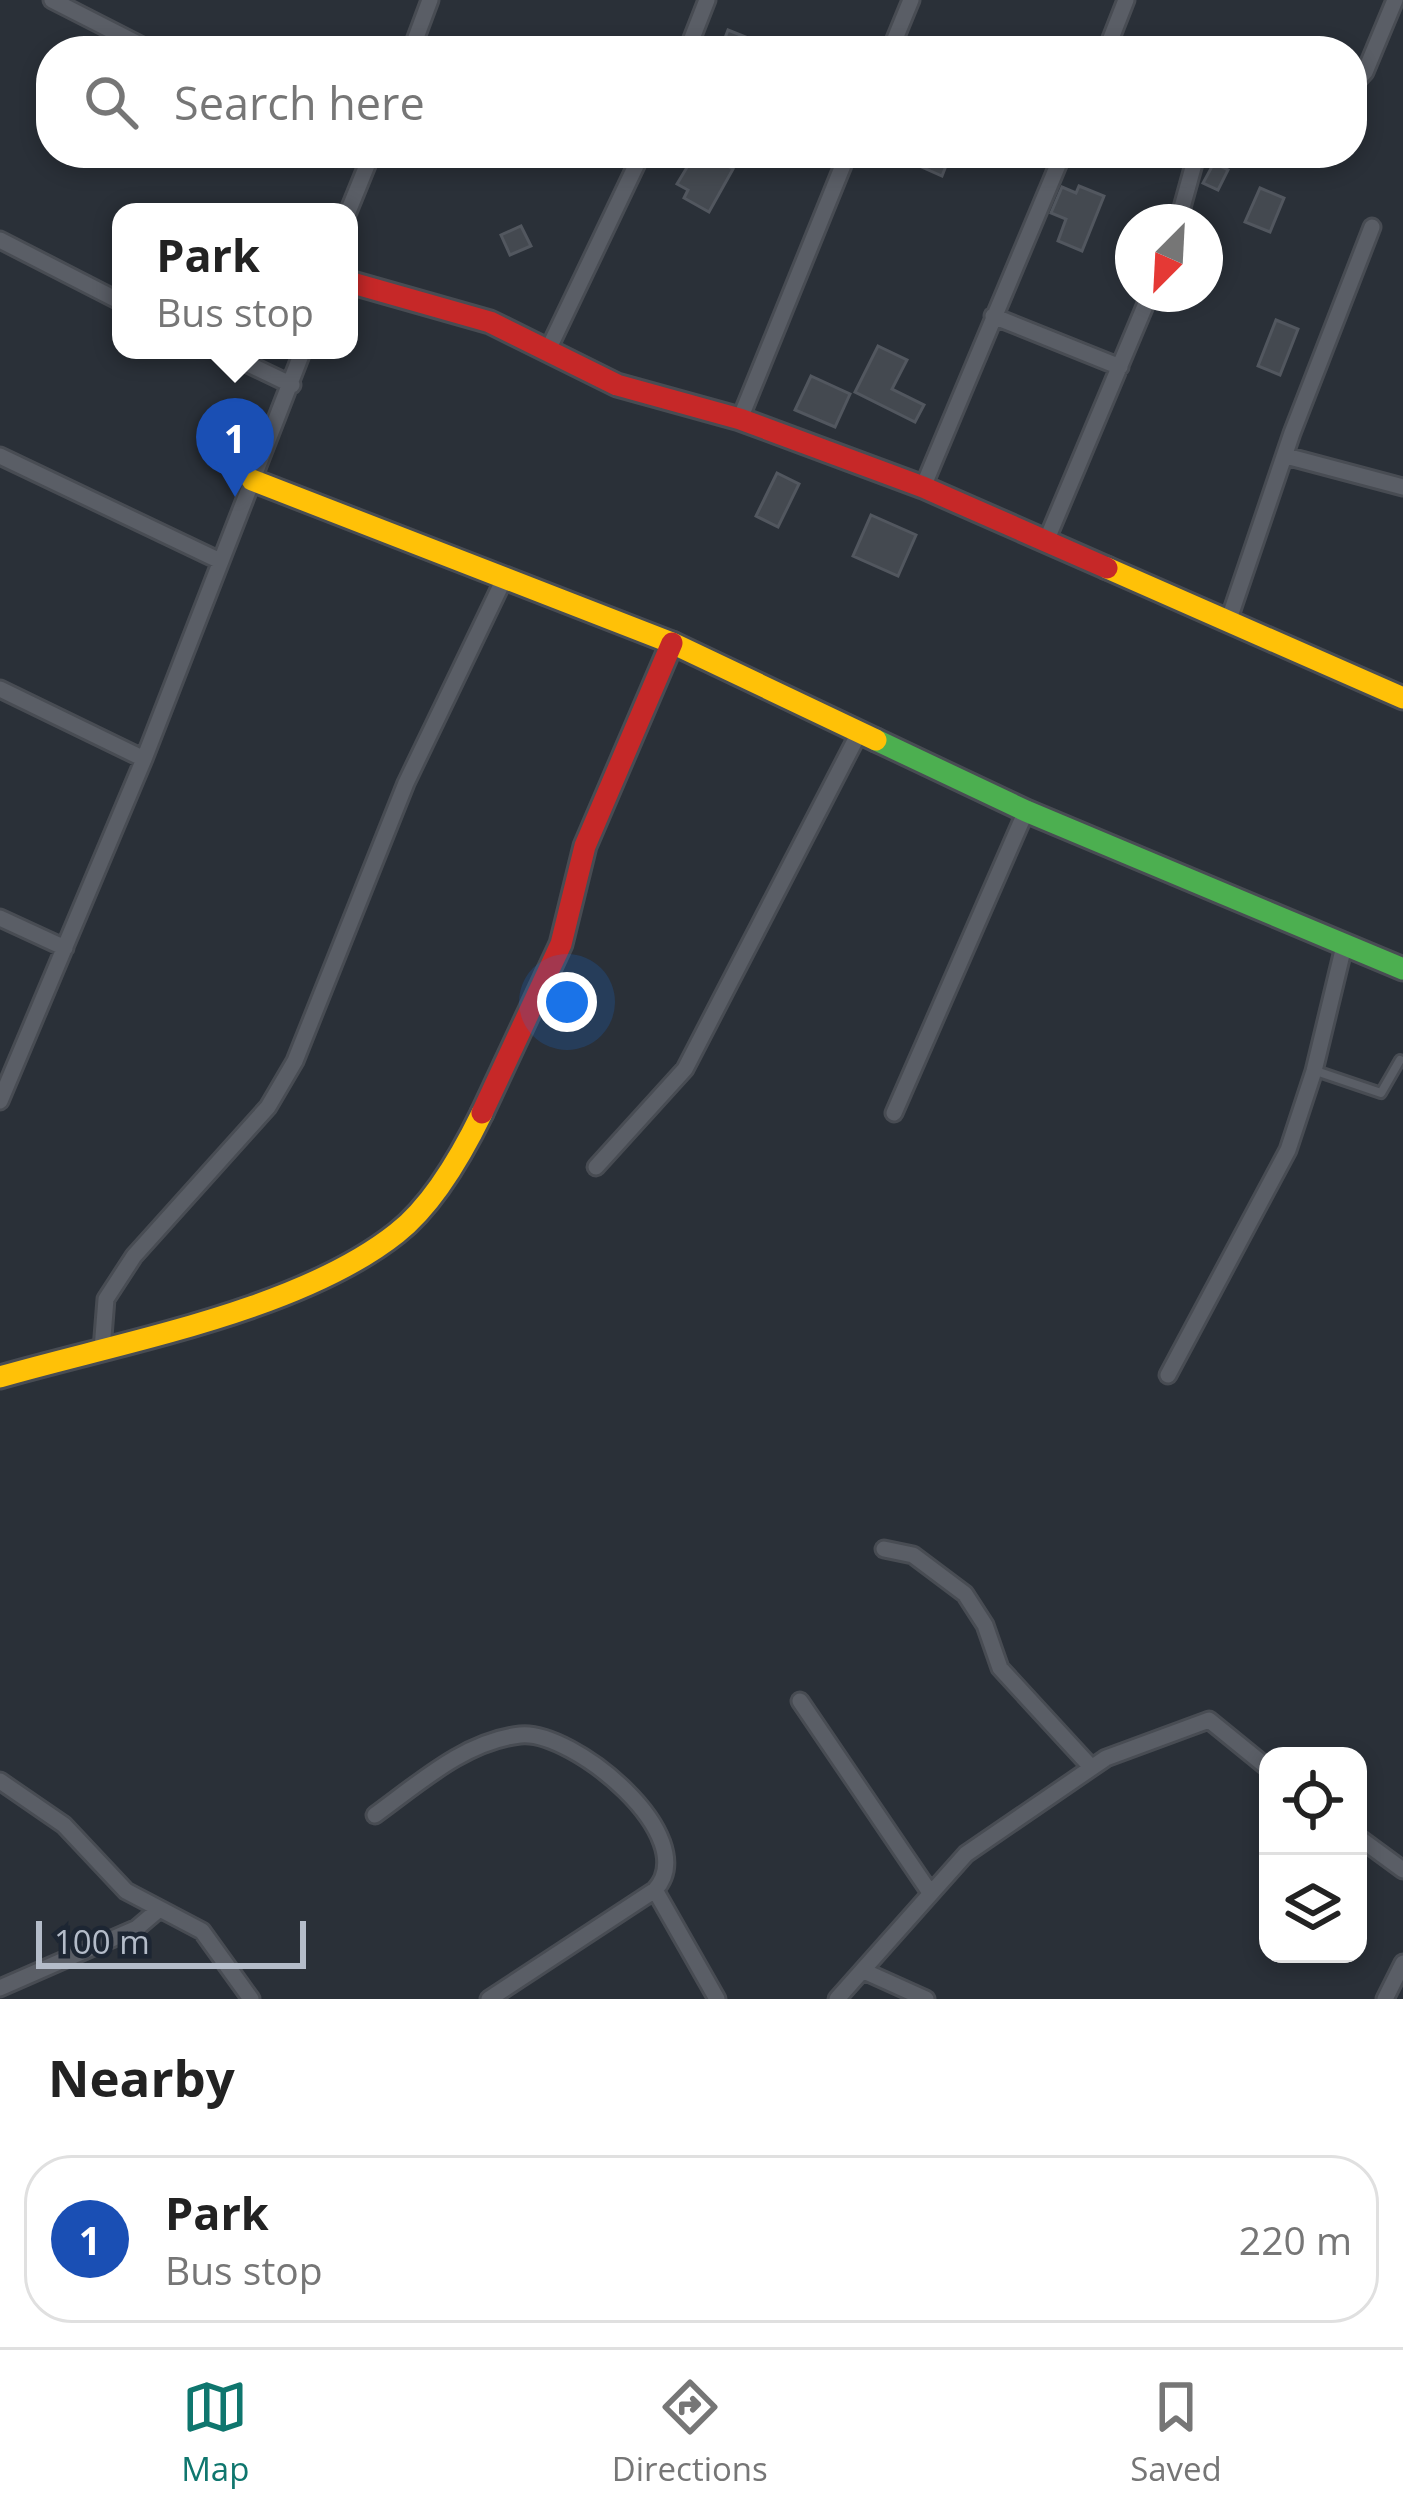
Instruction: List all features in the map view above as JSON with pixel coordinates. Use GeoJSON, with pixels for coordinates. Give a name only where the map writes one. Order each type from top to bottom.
{"type":"FeatureCollection","features":[{"type":"Feature","properties":{"kind":"street"},"geometry":{"type":"LineString","coordinates":[[52,0],[123,36]]}},
{"type":"Feature","properties":{"kind":"street"},"geometry":{"type":"LineString","coordinates":[[417,36],[430,0]]}},
{"type":"Feature","properties":{"kind":"street"},"geometry":{"type":"LineString","coordinates":[[693,36],[707,0]]}},
{"type":"Feature","properties":{"kind":"street"},"geometry":{"type":"LineString","coordinates":[[896,36],[911,0]]}},
{"type":"Feature","properties":{"kind":"street"},"geometry":{"type":"LineString","coordinates":[[1112,36],[1126,0]]}},
{"type":"Feature","properties":{"kind":"street"},"geometry":{"type":"LineString","coordinates":[[1367,67],[1394,0]]}},
{"type":"Feature","properties":{"kind":"street"},"geometry":{"type":"LineString","coordinates":[[351,203],[364,168]]}},
{"type":"Feature","properties":{"kind":"street"},"geometry":{"type":"LineString","coordinates":[[548,350],[635,168]]}},
{"type":"Feature","properties":{"kind":"street"},"geometry":{"type":"LineString","coordinates":[[740,419],[842,168]]}},
{"type":"Feature","properties":{"kind":"street"},"geometry":{"type":"LineString","coordinates":[[923,487],[1057,168]]}},
{"type":"Feature","properties":{"kind":"street"},"geometry":{"type":"LineString","coordinates":[[1183,204],[1193,168]]}},
{"type":"Feature","properties":{"kind":"street"},"geometry":{"type":"LineString","coordinates":[[1228,622],[1372,227]]}},
{"type":"Feature","properties":{"kind":"street"},"geometry":{"type":"LineString","coordinates":[[0,240],[112,297]]}},
{"type":"Feature","properties":{"kind":"street"},"geometry":{"type":"LineString","coordinates":[[358,285],[490,322],[617,385],[740,419],[923,487],[1403,698]]}},
{"type":"Feature","properties":{"kind":"street"},"geometry":{"type":"LineString","coordinates":[[1047,539],[1143,312]]}},
{"type":"Feature","properties":{"kind":"street"},"geometry":{"type":"LineString","coordinates":[[993,316],[1120,367]]}},
{"type":"Feature","properties":{"kind":"street"},"geometry":{"type":"LineString","coordinates":[[238,359],[292,385]]}},
{"type":"Feature","properties":{"kind":"street"},"geometry":{"type":"LineString","coordinates":[[0,1101],[144,759],[300,359]]}},
{"type":"Feature","properties":{"kind":"street"},"geometry":{"type":"LineString","coordinates":[[0,456],[218,560]]}},
{"type":"Feature","properties":{"kind":"street"},"geometry":{"type":"LineString","coordinates":[[1286,456],[1403,488]]}},
{"type":"Feature","properties":{"kind":"street"},"geometry":{"type":"LineString","coordinates":[[252,480],[672,644],[1026,811],[1403,969]]}},
{"type":"Feature","properties":{"kind":"street"},"geometry":{"type":"LineString","coordinates":[[102,1349],[106,1298],[134,1256],[268,1107],[295,1061],[413,766],[506,577]]}},
{"type":"Feature","properties":{"kind":"street"},"geometry":{"type":"LineString","coordinates":[[0,1377],[292,1293],[396,1234],[419,1211],[466,1146],[561,944],[585,847],[672,644]]}},
{"type":"Feature","properties":{"kind":"street"},"geometry":{"type":"LineString","coordinates":[[0,688],[144,759]]}},
{"type":"Feature","properties":{"kind":"street"},"geometry":{"type":"LineString","coordinates":[[596,1167],[685,1069],[859,733]]}},
{"type":"Feature","properties":{"kind":"street"},"geometry":{"type":"LineString","coordinates":[[894,1113],[1026,811]]}},
{"type":"Feature","properties":{"kind":"street"},"geometry":{"type":"LineString","coordinates":[[0,918],[64,948]]}},
{"type":"Feature","properties":{"kind":"street"},"geometry":{"type":"LineString","coordinates":[[1168,1375],[1288,1150],[1314,1071],[1344,946]]}},
{"type":"Feature","properties":{"kind":"street"},"geometry":{"type":"LineString","coordinates":[[884,1550],[913,1555],[965,1594],[985,1625],[1000,1668],[1090,1767]]}},
{"type":"Feature","properties":{"kind":"street"},"geometry":{"type":"LineString","coordinates":[[800,1701],[929,1891]]}},
{"type":"Feature","properties":{"kind":"street"},"geometry":{"type":"LineString","coordinates":[[837,1999],[866,1972],[929,1891],[966,1854],[1090,1767],[1149,1738],[1209,1720],[1259,1761]]}},
{"type":"Feature","properties":{"kind":"street"},"geometry":{"type":"LineString","coordinates":[[375,1815],[472,1750],[518,1735],[538,1735],[560,1742],[602,1772],[653,1823],[670,1856],[670,1869],[655,1890],[489,1999]]}},
{"type":"Feature","properties":{"kind":"street"},"geometry":{"type":"LineString","coordinates":[[0,1781],[64,1826],[126,1891],[202,1931],[251,1999]]}},
{"type":"Feature","properties":{"kind":"street"},"geometry":{"type":"LineString","coordinates":[[1367,1844],[1403,1870]]}},
{"type":"Feature","properties":{"kind":"street"},"geometry":{"type":"LineString","coordinates":[[655,1890],[717,1999]]}},
{"type":"Feature","properties":{"kind":"street"},"geometry":{"type":"LineString","coordinates":[[0,1988],[137,1928],[157,1911]]}},
{"type":"Feature","properties":{"kind":"street"},"geometry":{"type":"LineString","coordinates":[[1385,1999],[1403,1963]]}},
{"type":"Feature","properties":{"kind":"street"},"geometry":{"type":"LineString","coordinates":[[866,1972],[926,1999]]}},
{"type":"Feature","properties":{"kind":"lane"},"geometry":{"type":"LineString","coordinates":[[1314,1071],[1381,1093],[1400,1060]]}},
{"type":"Feature","properties":{"kind":"building"},"geometry":{"type":"Polygon","coordinates":[[[687,168],[733,169],[709,212],[684,198],[688,190],[677,184],[687,168]]]}},
{"type":"Feature","properties":{"kind":"building"},"geometry":{"type":"Polygon","coordinates":[[[1211,168],[1228,170],[1218,190],[1203,183],[1211,168]]]}},
{"type":"Feature","properties":{"kind":"building"},"geometry":{"type":"Polygon","coordinates":[[[1079,186],[1104,196],[1082,251],[1058,241],[1066,219],[1051,213],[1062,187],[1076,193],[1079,186]]]}},
{"type":"Feature","properties":{"kind":"building"},"geometry":{"type":"Polygon","coordinates":[[[1260,188],[1284,198],[1270,232],[1245,222],[1260,188]]]}},
{"type":"Feature","properties":{"kind":"building"},"geometry":{"type":"Polygon","coordinates":[[[521,226],[531,246],[510,255],[501,235],[521,226]]]}},
{"type":"Feature","properties":{"kind":"building"},"geometry":{"type":"Polygon","coordinates":[[[1276,320],[1298,329],[1280,375],[1258,366],[1276,320]]]}},
{"type":"Feature","properties":{"kind":"building"},"geometry":{"type":"Polygon","coordinates":[[[878,346],[907,360],[892,389],[924,405],[915,422],[855,392],[878,346]]]}},
{"type":"Feature","properties":{"kind":"building"},"geometry":{"type":"Polygon","coordinates":[[[811,376],[850,394],[835,427],[795,410],[811,376]]]}},
{"type":"Feature","properties":{"kind":"building"},"geometry":{"type":"Polygon","coordinates":[[[777,473],[799,484],[778,527],[756,516],[777,473]]]}},
{"type":"Feature","properties":{"kind":"building"},"geometry":{"type":"Polygon","coordinates":[[[871,515],[916,535],[898,576],[853,556],[871,515]]]}},
{"type":"Feature","properties":{"kind":"traffic: fast"},"geometry":{"type":"LineString","coordinates":[[876,740],[1026,811],[1403,969]]}},
{"type":"Feature","properties":{"kind":"traffic: slow"},"geometry":{"type":"LineString","coordinates":[[252,480],[672,643],[876,740]]}},
{"type":"Feature","properties":{"kind":"traffic: slow"},"geometry":{"type":"LineString","coordinates":[[1107,568],[1403,698]]}},
{"type":"Feature","properties":{"kind":"traffic: slow"},"geometry":{"type":"LineString","coordinates":[[0,1377],[260,1304],[357,1260],[423,1208],[482,1113]]}},
{"type":"Feature","properties":{"kind":"traffic: jam"},"geometry":{"type":"LineString","coordinates":[[358,285],[490,322],[617,385],[740,419],[923,487],[1107,568]]}},
{"type":"Feature","properties":{"kind":"traffic: jam"},"geometry":{"type":"LineString","coordinates":[[482,1113],[561,944],[585,846],[672,643]]}},
{"type":"Feature","properties":{"kind":"place","name":"Park"},"geometry":{"type":"Point","coordinates":[235,497]}}]}
